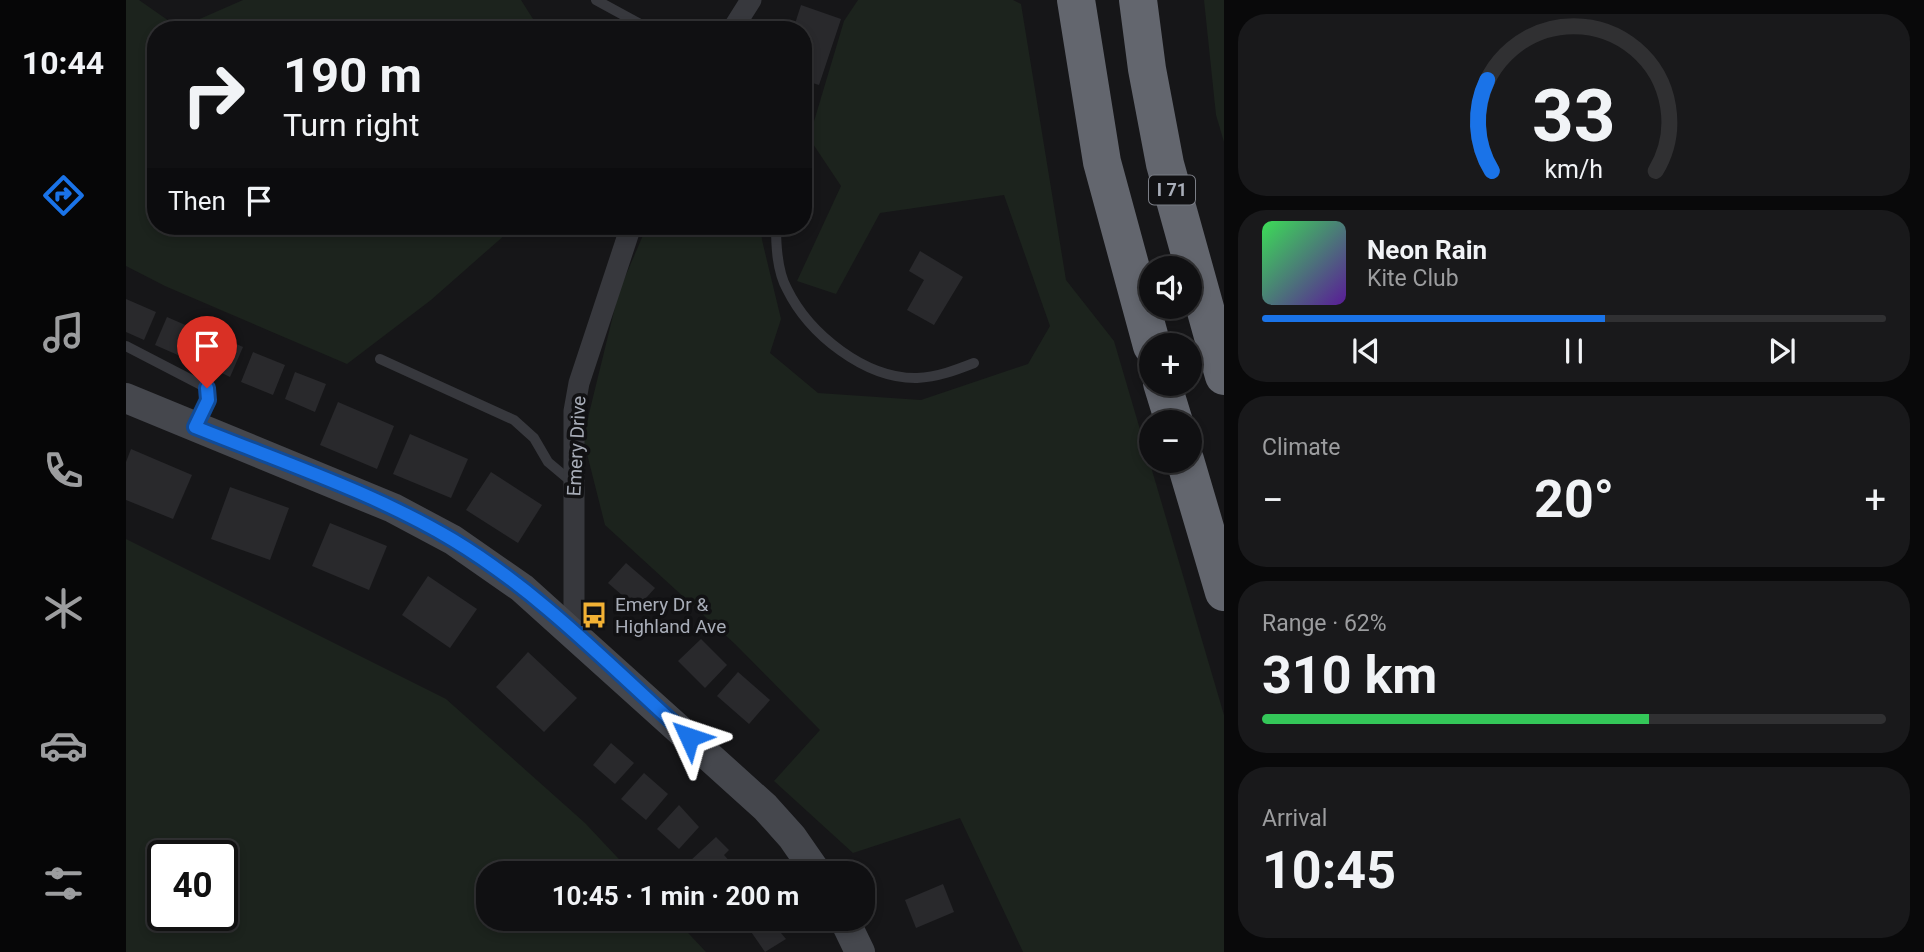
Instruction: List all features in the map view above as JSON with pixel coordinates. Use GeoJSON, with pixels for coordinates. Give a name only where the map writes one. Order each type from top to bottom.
{"type":"FeatureCollection","features":[{"type":"Feature","properties":{"kind":"highway"},"geometry":{"type":"LineString","coordinates":[[1076,0],[1102,162],[1148,333]]}},
{"type":"Feature","properties":{"kind":"highway","name":"I 71"},"geometry":{"type":"LineString","coordinates":[[1138,0],[1147,69],[1165,164],[1224,376]]}},
{"type":"Feature","properties":{"kind":"highway"},"geometry":{"type":"LineString","coordinates":[[1189,473],[1224,592]]}},
{"type":"Feature","properties":{"kind":"street"},"geometry":{"type":"LineString","coordinates":[[738,21],[751,0]]}},
{"type":"Feature","properties":{"kind":"street","name":"Emery Drive"},"geometry":{"type":"LineString","coordinates":[[574,633],[574,411],[579,383],[628,235]]}},
{"type":"Feature","properties":{"kind":"street"},"geometry":{"type":"LineString","coordinates":[[126,398],[393,508],[453,540],[522,588],[574,633],[765,807],[792,837],[809,861]]}},
{"type":"Feature","properties":{"kind":"street"},"geometry":{"type":"LineString","coordinates":[[850,931],[860,952]]}},
{"type":"Feature","properties":{"kind":"lane"},"geometry":{"type":"LineString","coordinates":[[596,0],[634,21]]}},
{"type":"Feature","properties":{"kind":"lane"},"geometry":{"type":"LineString","coordinates":[[777,235],[779,265],[786,288],[830,343],[849,357],[874,370],[918,378],[946,374],[974,363]]}},
{"type":"Feature","properties":{"kind":"lane"},"geometry":{"type":"LineString","coordinates":[[126,346],[207,388],[208,400],[195,427]]}},
{"type":"Feature","properties":{"kind":"lane"},"geometry":{"type":"LineString","coordinates":[[380,359],[514,420],[534,438],[548,462],[573,482]]}},
{"type":"Feature","properties":{"kind":"shaded area"},"geometry":{"type":"Polygon","coordinates":[[[126,0],[139,0],[169,21],[147,21],[147,235],[505,235],[431,300],[347,364],[165,286],[126,266],[126,0]]]}},
{"type":"Feature","properties":{"kind":"shaded area"},"geometry":{"type":"Polygon","coordinates":[[[243,0],[521,0],[534,21],[195,21],[243,0]]]}},
{"type":"Feature","properties":{"kind":"shaded area"},"geometry":{"type":"Polygon","coordinates":[[[858,0],[1013,0],[1021,4],[1066,280],[1114,341],[1139,426],[1139,473],[1153,473],[1224,715],[1224,952],[1023,952],[960,818],[853,853],[774,781],[820,730],[735,644],[605,525],[583,438],[619,291],[643,235],[762,235],[781,319],[770,353],[818,393],[921,400],[1028,364],[1050,326],[1004,195],[880,213],[836,294],[797,281],[841,186],[812,142],[812,128],[844,21],[858,0]]]}},
{"type":"Feature","properties":{"kind":"shaded area"},"geometry":{"type":"Polygon","coordinates":[[[1204,0],[1224,0],[1224,142],[1216,115],[1204,0]]]}},
{"type":"Feature","properties":{"kind":"shaded area"},"geometry":{"type":"Polygon","coordinates":[[[126,539],[446,699],[585,823],[621,861],[476,861],[476,931],[686,931],[706,952],[126,952],[126,539]]]}},
{"type":"Feature","properties":{"kind":"building"},"geometry":{"type":"Polygon","coordinates":[[[801,5],[841,19],[819,85],[812,83],[812,21],[796,21],[801,5]]]}},
{"type":"Feature","properties":{"kind":"building"},"geometry":{"type":"Polygon","coordinates":[[[920,251],[963,277],[934,325],[907,310],[924,280],[909,271],[920,251]]]}},
{"type":"Feature","properties":{"kind":"building"},"geometry":{"type":"Polygon","coordinates":[[[126,299],[156,312],[144,340],[126,332],[126,299]]]}},
{"type":"Feature","properties":{"kind":"building"},"geometry":{"type":"Polygon","coordinates":[[[167,317],[199,331],[187,359],[155,345],[167,317]]]}},
{"type":"Feature","properties":{"kind":"building"},"geometry":{"type":"Polygon","coordinates":[[[212,333],[243,347],[230,377],[199,362],[212,333]]]}},
{"type":"Feature","properties":{"kind":"building"},"geometry":{"type":"Polygon","coordinates":[[[253,352],[285,365],[273,395],[241,382],[253,352]]]}},
{"type":"Feature","properties":{"kind":"building"},"geometry":{"type":"Polygon","coordinates":[[[295,372],[326,384],[315,412],[285,399],[295,372]]]}},
{"type":"Feature","properties":{"kind":"building"},"geometry":{"type":"Polygon","coordinates":[[[338,402],[394,426],[377,469],[320,445],[338,402]]]}},
{"type":"Feature","properties":{"kind":"building"},"geometry":{"type":"Polygon","coordinates":[[[410,434],[468,459],[451,498],[393,474],[410,434]]]}},
{"type":"Feature","properties":{"kind":"building"},"geometry":{"type":"Polygon","coordinates":[[[131,449],[192,475],[173,519],[126,500],[126,462],[131,449]]]}},
{"type":"Feature","properties":{"kind":"building"},"geometry":{"type":"Polygon","coordinates":[[[491,472],[542,505],[518,543],[466,510],[491,472]]]}},
{"type":"Feature","properties":{"kind":"building"},"geometry":{"type":"Polygon","coordinates":[[[230,487],[289,508],[270,560],[211,539],[230,487]]]}},
{"type":"Feature","properties":{"kind":"building"},"geometry":{"type":"Polygon","coordinates":[[[330,523],[387,546],[369,590],[312,566],[330,523]]]}},
{"type":"Feature","properties":{"kind":"building"},"geometry":{"type":"Polygon","coordinates":[[[626,563],[655,588],[637,608],[608,583],[626,563]]]}},
{"type":"Feature","properties":{"kind":"building"},"geometry":{"type":"Polygon","coordinates":[[[428,576],[477,609],[450,648],[402,615],[428,576]]]}},
{"type":"Feature","properties":{"kind":"building"},"geometry":{"type":"Polygon","coordinates":[[[701,639],[727,665],[705,688],[678,661],[701,639]]]}},
{"type":"Feature","properties":{"kind":"building"},"geometry":{"type":"Polygon","coordinates":[[[528,652],[577,698],[544,732],[496,687],[528,652]]]}},
{"type":"Feature","properties":{"kind":"building"},"geometry":{"type":"Polygon","coordinates":[[[738,672],[770,700],[749,724],[717,696],[738,672]]]}},
{"type":"Feature","properties":{"kind":"building"},"geometry":{"type":"Polygon","coordinates":[[[611,743],[634,763],[615,784],[593,765],[611,743]]]}},
{"type":"Feature","properties":{"kind":"building"},"geometry":{"type":"Polygon","coordinates":[[[644,773],[668,794],[646,820],[621,799],[644,773]]]}},
{"type":"Feature","properties":{"kind":"building"},"geometry":{"type":"Polygon","coordinates":[[[679,805],[699,827],[679,849],[657,829],[679,805]]]}},
{"type":"Feature","properties":{"kind":"building"},"geometry":{"type":"Polygon","coordinates":[[[716,837],[729,850],[724,855],[729,861],[690,861],[716,837]]]}},
{"type":"Feature","properties":{"kind":"building"},"geometry":{"type":"Polygon","coordinates":[[[943,884],[954,912],[916,928],[905,900],[943,884]]]}},
{"type":"Feature","properties":{"kind":"building"},"geometry":{"type":"Polygon","coordinates":[[[750,931],[784,931],[781,933],[786,939],[765,952],[750,931]]]}},
{"type":"Feature","properties":{"kind":"place","name":"Emery Dr & Highland Ave"},"geometry":{"type":"Point","coordinates":[594,615]}},
{"type":"Feature","properties":{"kind":"route"},"geometry":{"type":"LineString","coordinates":[[207,388],[208,400],[195,427],[393,508],[453,540],[522,588],[689,737]]}}]}
